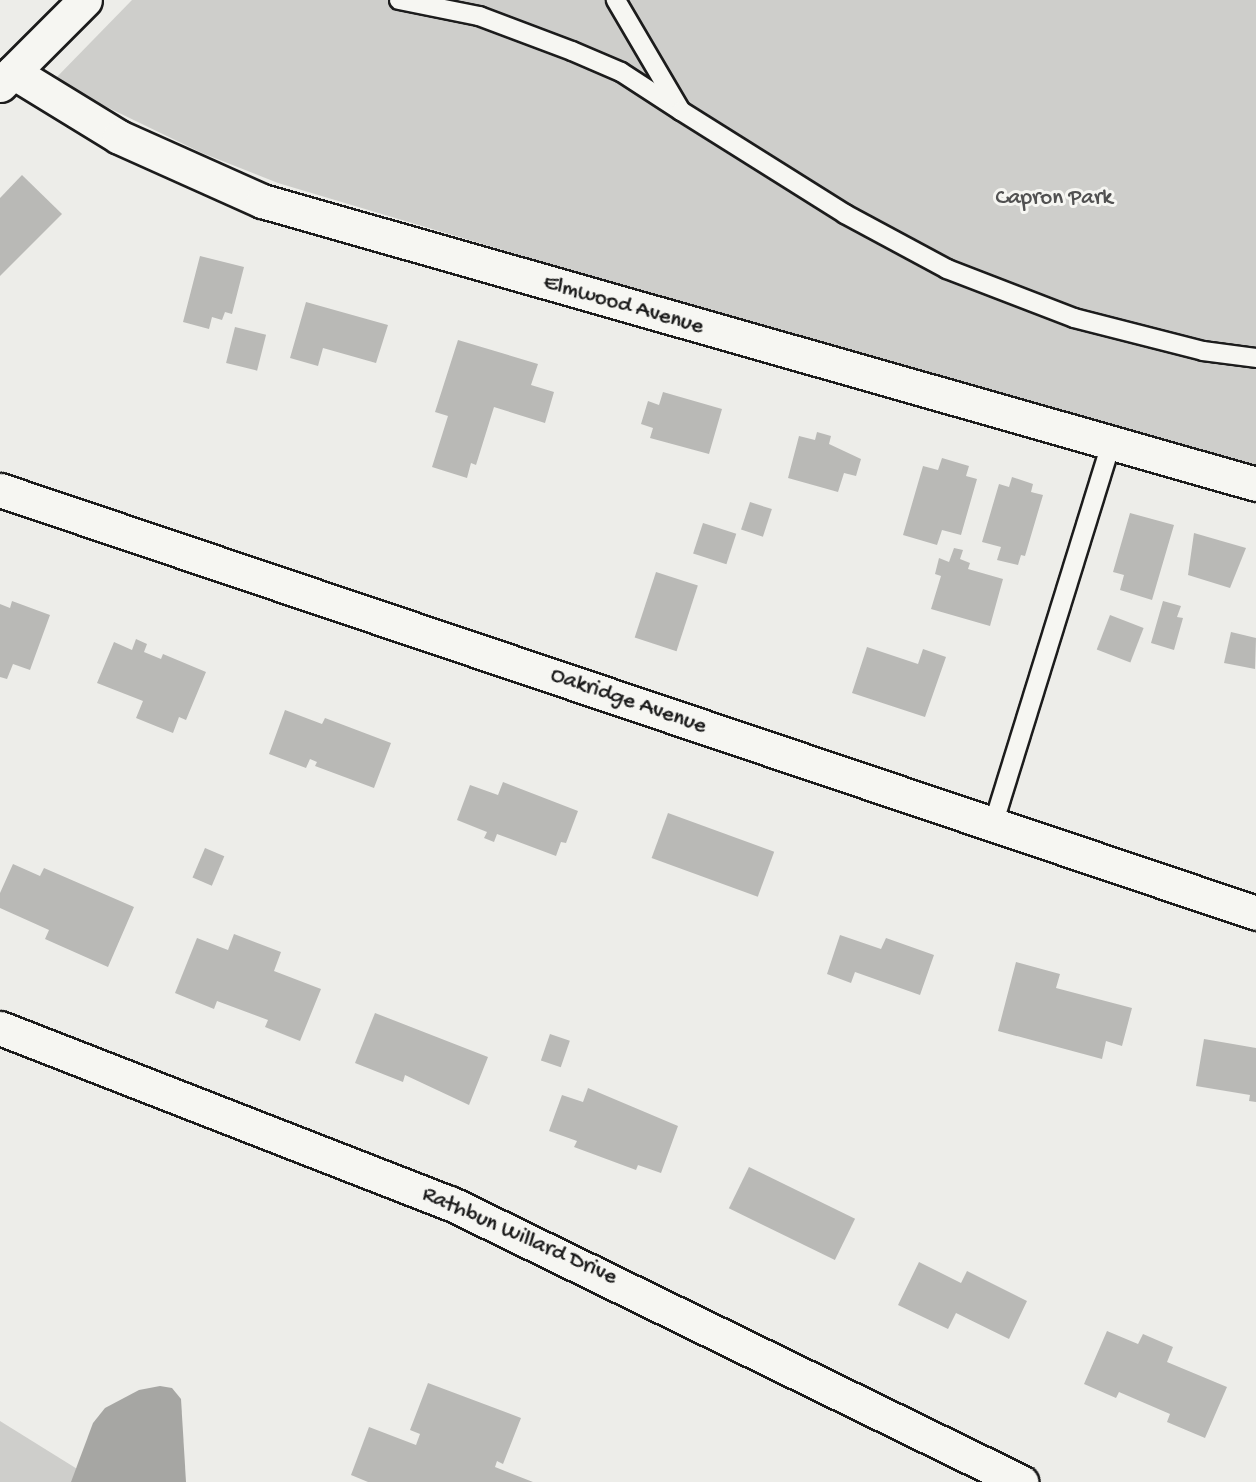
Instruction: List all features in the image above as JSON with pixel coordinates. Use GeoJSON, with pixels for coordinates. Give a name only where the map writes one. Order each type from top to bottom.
{"type":"FeatureCollection","features":[{"type":"Feature","properties":{"kind":"street"},"geometry":{"type":"LineString","coordinates":[[6,79],[85,0]]}},
{"type":"Feature","properties":{"kind":"street","name":"Elmwood Avenue"},"geometry":{"type":"LineString","coordinates":[[6,79],[193,174],[274,205],[1256,484]]}},
{"type":"Feature","properties":{"kind":"street","name":"Oakridge Avenue"},"geometry":{"type":"LineString","coordinates":[[0,490],[1256,913]]}},
{"type":"Feature","properties":{"kind":"street","name":"Rathbun Willard Drive"},"geometry":{"type":"LineString","coordinates":[[0,1028],[450,1203],[1021,1482]]}},
{"type":"Feature","properties":{"kind":"lane"},"geometry":{"type":"LineString","coordinates":[[399,0],[442,4],[572,51],[621,72],[845,214],[947,270],[1074,318],[1203,351],[1256,358]]}},
{"type":"Feature","properties":{"kind":"lane"},"geometry":{"type":"LineString","coordinates":[[617,0],[681,111]]}},
{"type":"Feature","properties":{"kind":"lane"},"geometry":{"type":"LineString","coordinates":[[993,825],[1111,443]]}},
{"type":"Feature","properties":{"kind":"green space","name":"Capron Park"},"geometry":{"type":"Polygon","coordinates":[[[132,0],[1256,0],[1256,465],[744,322],[278,183],[202,153],[53,81],[132,0]]]}},
{"type":"Feature","properties":{"kind":"green space"},"geometry":{"type":"Polygon","coordinates":[[[0,1421],[74,1467],[97,1482],[0,1482],[0,1421]]]}},
{"type":"Feature","properties":{"kind":"shaded area"},"geometry":{"type":"Polygon","coordinates":[[[160,1386],[172,1388],[181,1399],[186,1482],[71,1482],[93,1423],[105,1408],[139,1390],[160,1386]]]}},
{"type":"Feature","properties":{"kind":"building"},"geometry":{"type":"Polygon","coordinates":[[[22,175],[62,214],[0,276],[0,198],[22,175]]]}},
{"type":"Feature","properties":{"kind":"building"},"geometry":{"type":"Polygon","coordinates":[[[200,256],[244,267],[232,314],[225,312],[222,320],[212,317],[209,329],[183,322],[200,256]]]}},
{"type":"Feature","properties":{"kind":"building"},"geometry":{"type":"Polygon","coordinates":[[[306,302],[388,325],[376,363],[323,348],[318,366],[290,358],[306,302]]]}},
{"type":"Feature","properties":{"kind":"building"},"geometry":{"type":"Polygon","coordinates":[[[235,327],[266,335],[257,371],[226,363],[235,327]]]}},
{"type":"Feature","properties":{"kind":"building"},"geometry":{"type":"Polygon","coordinates":[[[458,340],[538,364],[531,385],[554,392],[545,423],[494,407],[476,465],[471,463],[467,478],[432,467],[448,416],[435,412],[458,340]]]}},
{"type":"Feature","properties":{"kind":"building"},"geometry":{"type":"Polygon","coordinates":[[[663,392],[722,409],[709,454],[650,438],[653,428],[641,424],[648,401],[659,405],[663,392]]]}},
{"type":"Feature","properties":{"kind":"building"},"geometry":{"type":"Polygon","coordinates":[[[817,432],[831,436],[829,444],[861,459],[856,476],[844,473],[838,492],[788,478],[799,436],[815,440],[817,432]]]}},
{"type":"Feature","properties":{"kind":"building"},"geometry":{"type":"Polygon","coordinates":[[[942,458],[969,466],[966,476],[977,479],[961,535],[942,530],[937,545],[903,535],[923,466],[938,470],[942,458]]]}},
{"type":"Feature","properties":{"kind":"building"},"geometry":{"type":"Polygon","coordinates":[[[1012,477],[1033,484],[1031,492],[1043,495],[1025,556],[1021,555],[1018,565],[997,560],[1001,547],[982,542],[999,484],[1009,487],[1012,477]]]}},
{"type":"Feature","properties":{"kind":"building"},"geometry":{"type":"Polygon","coordinates":[[[750,502],[772,509],[763,537],[741,530],[750,502]]]}},
{"type":"Feature","properties":{"kind":"building"},"geometry":{"type":"Polygon","coordinates":[[[1130,513],[1174,525],[1152,600],[1120,590],[1124,575],[1113,572],[1130,513]]]}},
{"type":"Feature","properties":{"kind":"building"},"geometry":{"type":"Polygon","coordinates":[[[703,523],[736,534],[726,564],[693,553],[703,523]]]}},
{"type":"Feature","properties":{"kind":"building"},"geometry":{"type":"Polygon","coordinates":[[[1194,533],[1246,548],[1230,588],[1188,575],[1194,533]]]}},
{"type":"Feature","properties":{"kind":"building"},"geometry":{"type":"Polygon","coordinates":[[[954,548],[963,550],[960,559],[970,563],[968,569],[1003,579],[990,626],[931,609],[941,576],[935,574],[939,558],[949,562],[954,548]]]}},
{"type":"Feature","properties":{"kind":"building"},"geometry":{"type":"Polygon","coordinates":[[[656,572],[698,586],[677,651],[635,638],[656,572]]]}},
{"type":"Feature","properties":{"kind":"building"},"geometry":{"type":"Polygon","coordinates":[[[12,601],[50,615],[30,670],[13,664],[7,679],[0,677],[0,604],[10,608],[12,601]]]}},
{"type":"Feature","properties":{"kind":"building"},"geometry":{"type":"Polygon","coordinates":[[[1163,601],[1181,606],[1177,617],[1183,618],[1174,650],[1151,643],[1163,601]]]}},
{"type":"Feature","properties":{"kind":"building"},"geometry":{"type":"Polygon","coordinates":[[[1110,615],[1144,628],[1130,662],[1097,650],[1110,615]]]}},
{"type":"Feature","properties":{"kind":"building"},"geometry":{"type":"Polygon","coordinates":[[[1231,632],[1256,638],[1255,669],[1224,663],[1231,632]]]}},
{"type":"Feature","properties":{"kind":"building"},"geometry":{"type":"Polygon","coordinates":[[[136,639],[147,644],[144,652],[161,659],[163,654],[206,672],[186,720],[179,717],[173,733],[136,718],[143,701],[97,683],[114,642],[132,650],[136,639]]]}},
{"type":"Feature","properties":{"kind":"building"},"geometry":{"type":"Polygon","coordinates":[[[867,647],[918,664],[923,649],[946,657],[925,717],[852,693],[867,647]]]}},
{"type":"Feature","properties":{"kind":"building"},"geometry":{"type":"Polygon","coordinates":[[[285,710],[322,724],[325,718],[391,743],[374,788],[315,766],[317,762],[310,759],[306,768],[269,754],[285,710]]]}},
{"type":"Feature","properties":{"kind":"building"},"geometry":{"type":"Polygon","coordinates":[[[503,782],[578,811],[566,843],[561,842],[556,856],[497,834],[494,842],[484,838],[487,832],[457,820],[470,785],[498,795],[503,782]]]}},
{"type":"Feature","properties":{"kind":"building"},"geometry":{"type":"Polygon","coordinates":[[[668,813],[774,852],[758,897],[652,858],[668,813]]]}},
{"type":"Feature","properties":{"kind":"building"},"geometry":{"type":"Polygon","coordinates":[[[205,848],[224,856],[212,886],[192,877],[205,848]]]}},
{"type":"Feature","properties":{"kind":"building"},"geometry":{"type":"Polygon","coordinates":[[[13,864],[40,876],[44,868],[134,907],[108,967],[45,939],[49,930],[0,908],[0,893],[13,864]]]}},
{"type":"Feature","properties":{"kind":"building"},"geometry":{"type":"Polygon","coordinates":[[[234,934],[281,952],[274,971],[321,989],[300,1041],[265,1027],[268,1020],[217,1001],[214,1009],[175,993],[197,938],[228,950],[234,934]]]}},
{"type":"Feature","properties":{"kind":"building"},"geometry":{"type":"Polygon","coordinates":[[[840,935],[881,949],[886,938],[934,955],[920,995],[855,972],[851,983],[827,974],[840,935]]]}},
{"type":"Feature","properties":{"kind":"building"},"geometry":{"type":"Polygon","coordinates":[[[1016,962],[1060,974],[1056,988],[1132,1008],[1122,1046],[1106,1041],[1102,1059],[998,1031],[1016,962]]]}},
{"type":"Feature","properties":{"kind":"building"},"geometry":{"type":"Polygon","coordinates":[[[375,1013],[488,1057],[469,1105],[405,1075],[403,1082],[355,1063],[375,1013]]]}},
{"type":"Feature","properties":{"kind":"building"},"geometry":{"type":"Polygon","coordinates":[[[550,1034],[570,1041],[561,1067],[541,1060],[550,1034]]]}},
{"type":"Feature","properties":{"kind":"building"},"geometry":{"type":"Polygon","coordinates":[[[1204,1039],[1256,1048],[1256,1102],[1249,1101],[1250,1095],[1196,1086],[1204,1039]]]}},
{"type":"Feature","properties":{"kind":"building"},"geometry":{"type":"Polygon","coordinates":[[[588,1088],[678,1126],[661,1173],[638,1165],[636,1170],[574,1147],[577,1141],[549,1131],[562,1095],[583,1102],[588,1088]]]}},
{"type":"Feature","properties":{"kind":"building"},"geometry":{"type":"Polygon","coordinates":[[[749,1167],[855,1219],[835,1260],[729,1208],[749,1167]]]}},
{"type":"Feature","properties":{"kind":"building"},"geometry":{"type":"Polygon","coordinates":[[[919,1262],[961,1283],[967,1271],[1027,1301],[1009,1339],[956,1313],[948,1329],[898,1305],[919,1262]]]}},
{"type":"Feature","properties":{"kind":"building"},"geometry":{"type":"Polygon","coordinates":[[[1107,1331],[1138,1344],[1143,1334],[1173,1347],[1167,1362],[1227,1387],[1205,1438],[1167,1422],[1170,1414],[1119,1392],[1116,1398],[1084,1384],[1107,1331]]]}},
{"type":"Feature","properties":{"kind":"building"},"geometry":{"type":"Polygon","coordinates":[[[428,1383],[521,1418],[503,1464],[497,1461],[495,1467],[533,1482],[368,1482],[351,1475],[369,1427],[416,1445],[420,1434],[410,1430],[428,1383]]]}}]}
